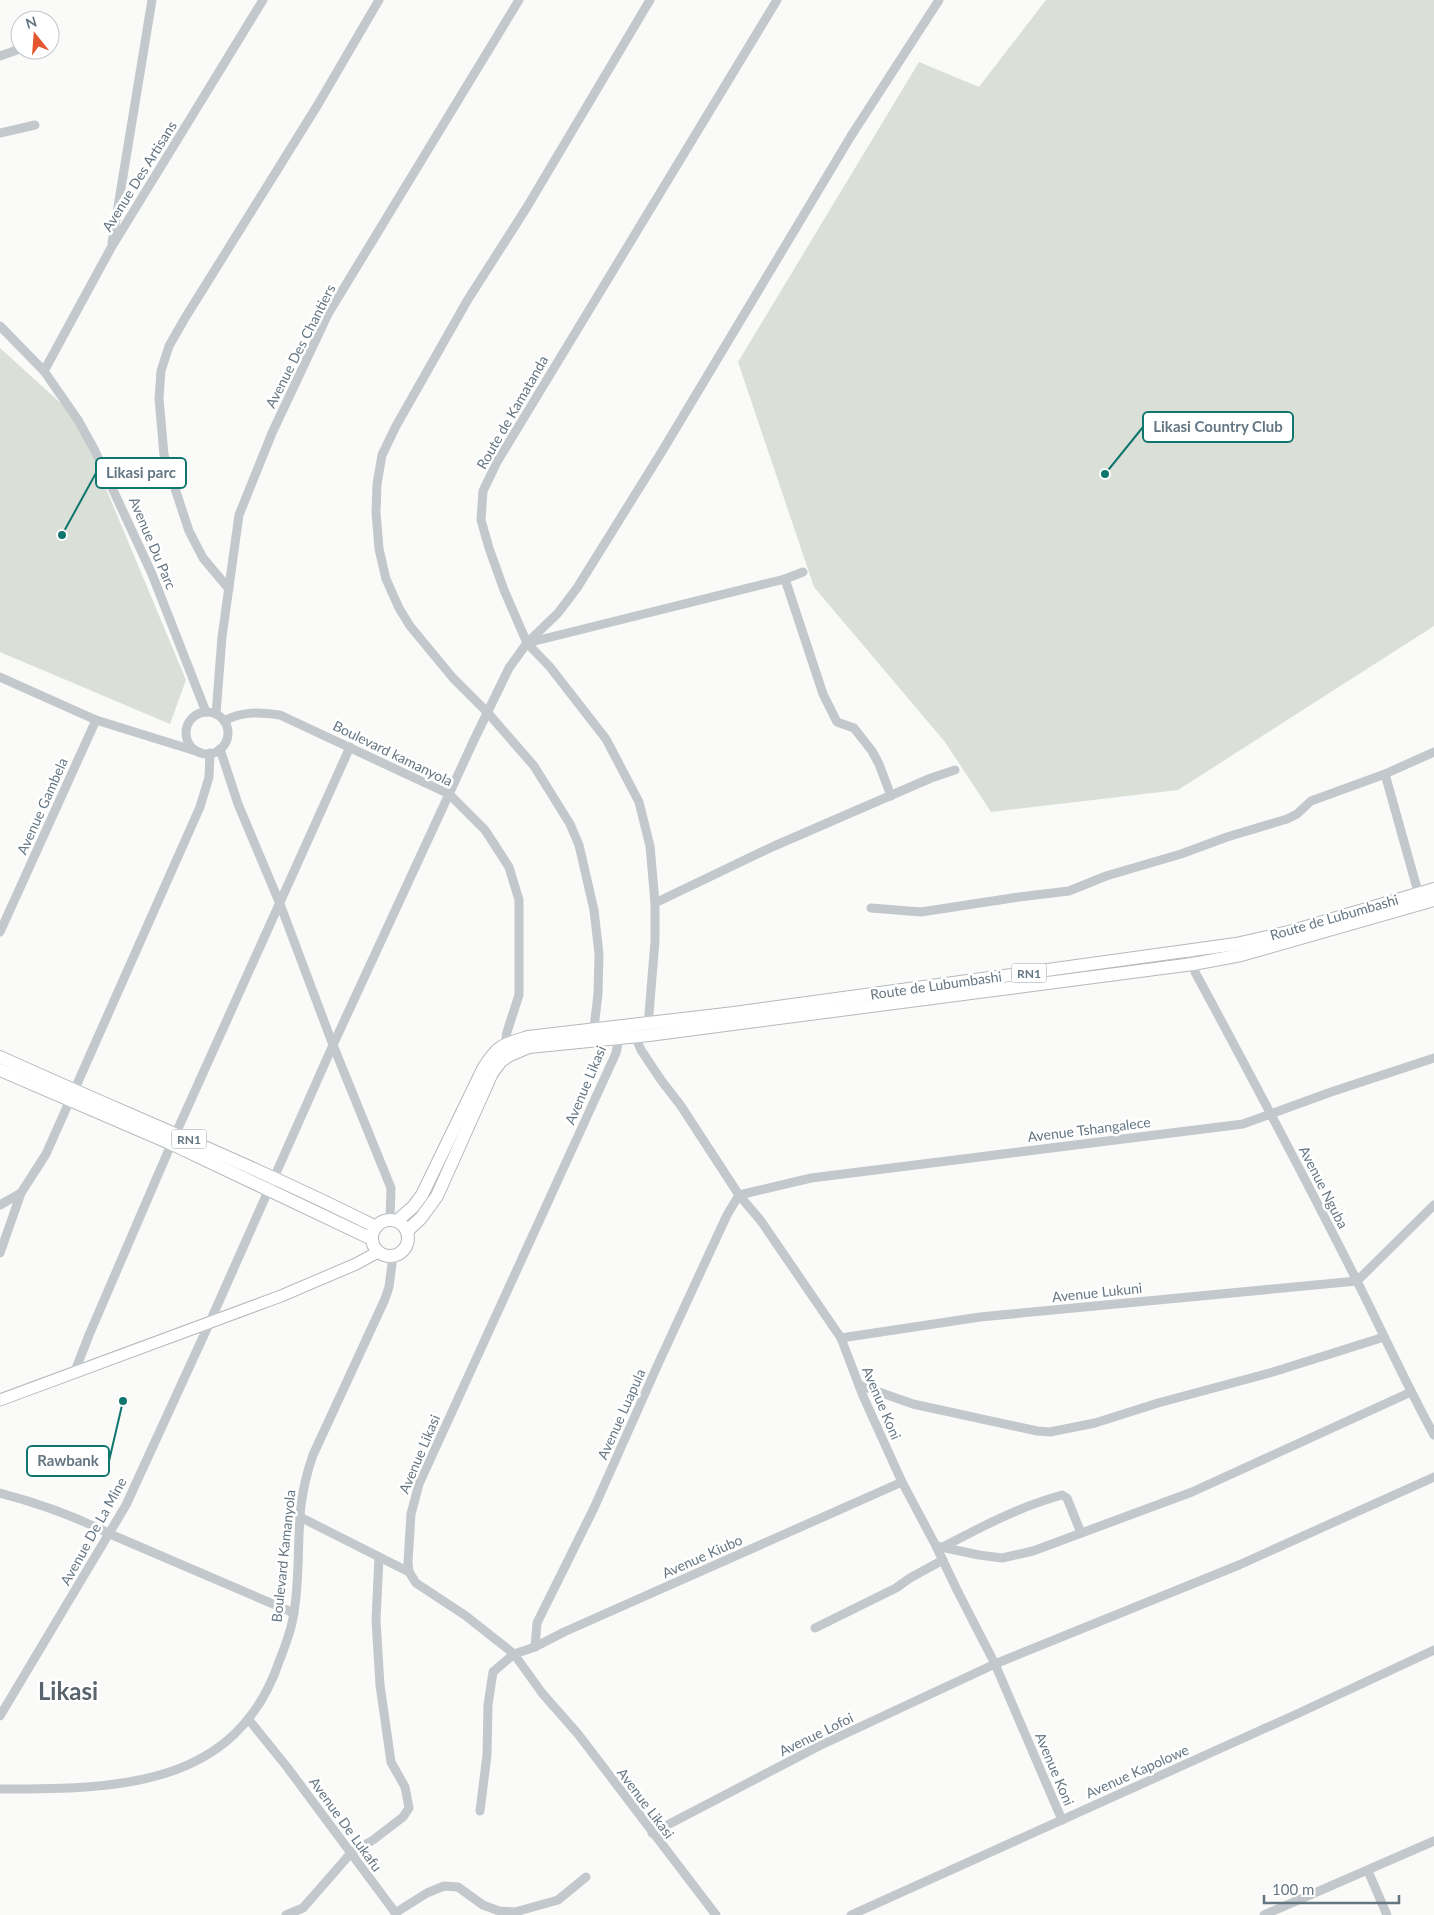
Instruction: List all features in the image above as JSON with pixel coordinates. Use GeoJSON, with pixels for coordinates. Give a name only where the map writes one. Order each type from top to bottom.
{"type":"FeatureCollection","features":[{"type":"Feature","properties":{"kind":"highway","name":"Route de Lubumbashi"},"geometry":{"type":"LineString","coordinates":[[502,1053],[528,1037],[594,1028],[642,1029],[1191,958],[1241,955],[1420,899],[1434,889]]}},
{"type":"Feature","properties":{"kind":"highway","name":"Route de Lubumbashi"},"geometry":{"type":"LineString","coordinates":[[1420,899],[1434,900]]}},
{"type":"Feature","properties":{"kind":"highway","name":"Route de Lubumbashi"},"geometry":{"type":"LineString","coordinates":[[502,1053],[528,1047],[619,1038],[642,1029]]}},
{"type":"Feature","properties":{"kind":"highway"},"geometry":{"type":"LineString","coordinates":[[394,1220],[413,1206],[422,1195],[483,1069],[502,1053]]}},
{"type":"Feature","properties":{"kind":"highway"},"geometry":{"type":"LineString","coordinates":[[407,1231],[421,1218],[437,1196],[502,1053]]}},
{"type":"Feature","properties":{"kind":"highway","name":"RN1"},"geometry":{"type":"LineString","coordinates":[[0,1057],[8,1069],[174,1139],[374,1233]]}},
{"type":"Feature","properties":{"kind":"highway"},"geometry":{"type":"LineString","coordinates":[[394,1220],[403,1224],[407,1231],[408,1243],[402,1252],[393,1256],[385,1256],[373,1246],[374,1233],[382,1221],[394,1220]]}},
{"type":"Feature","properties":{"kind":"main road"},"geometry":{"type":"LineString","coordinates":[[0,1400],[75,1371],[210,1324],[322,1280],[378,1252]]}},
{"type":"Feature","properties":{"kind":"street"},"geometry":{"type":"LineString","coordinates":[[111,248],[152,0]]}},
{"type":"Feature","properties":{"kind":"street","name":"Avenue Des Artisans"},"geometry":{"type":"LineString","coordinates":[[44,370],[111,248],[263,0]]}},
{"type":"Feature","properties":{"kind":"street"},"geometry":{"type":"LineString","coordinates":[[228,588],[204,558],[189,532],[164,456],[160,398],[161,371],[170,346],[185,318],[317,106],[379,0]]}},
{"type":"Feature","properties":{"kind":"street","name":"Avenue Des Chantiers"},"geometry":{"type":"LineString","coordinates":[[216,714],[221,646],[239,515],[272,433],[328,314],[519,0]]}},
{"type":"Feature","properties":{"kind":"street"},"geometry":{"type":"LineString","coordinates":[[594,1028],[598,994],[599,954],[594,910],[579,845],[570,824],[534,766],[487,712],[453,678],[410,626],[399,608],[386,579],[379,549],[376,512],[377,484],[382,455],[396,426],[467,301],[527,207],[650,0]]}},
{"type":"Feature","properties":{"kind":"street","name":"Route de Kamatanda"},"geometry":{"type":"LineString","coordinates":[[642,1029],[655,941],[655,903],[650,846],[638,802],[606,739],[550,667],[527,643],[504,590],[489,548],[482,520],[483,491],[502,454],[777,0]]}},
{"type":"Feature","properties":{"kind":"street","name":"Avenue De La Mine"},"geometry":{"type":"LineString","coordinates":[[0,1716],[126,1505],[210,1324],[271,1183],[448,794],[510,668],[527,643],[558,613],[577,588],[661,453],[851,136],[939,0]]}},
{"type":"Feature","properties":{"kind":"street"},"geometry":{"type":"LineString","coordinates":[[0,133],[35,125]]}},
{"type":"Feature","properties":{"kind":"street","name":"Avenue Du Parc"},"geometry":{"type":"LineString","coordinates":[[0,326],[44,370],[78,420],[109,478],[152,574],[206,712]]}},
{"type":"Feature","properties":{"kind":"street"},"geometry":{"type":"LineString","coordinates":[[527,643],[784,579],[803,572]]}},
{"type":"Feature","properties":{"kind":"street"},"geometry":{"type":"LineString","coordinates":[[784,579],[823,694],[837,722],[854,728],[872,751],[880,764],[891,796]]}},
{"type":"Feature","properties":{"kind":"street"},"geometry":{"type":"LineString","coordinates":[[0,676],[96,720],[199,752],[210,753],[220,749],[226,741],[228,730],[224,721],[216,714],[206,712],[194,716],[187,726],[186,732],[190,744],[199,752]]}},
{"type":"Feature","properties":{"kind":"street","name":"Boulevard kamanyola"},"geometry":{"type":"LineString","coordinates":[[224,721],[237,714],[249,712],[280,715],[448,794],[486,830],[509,867],[519,900],[519,995],[502,1053]]}},
{"type":"Feature","properties":{"kind":"street","name":"Avenue Gambela"},"geometry":{"type":"LineString","coordinates":[[0,932],[96,720]]}},
{"type":"Feature","properties":{"kind":"street"},"geometry":{"type":"LineString","coordinates":[[75,1371],[88,1335],[174,1139],[350,747]]}},
{"type":"Feature","properties":{"kind":"street"},"geometry":{"type":"LineString","coordinates":[[220,749],[238,804],[280,904],[333,1045],[391,1188],[394,1220]]}},
{"type":"Feature","properties":{"kind":"street"},"geometry":{"type":"LineString","coordinates":[[871,908],[921,912],[1069,891],[1106,876],[1288,819],[1297,814],[1311,801],[1385,774],[1434,752]]}},
{"type":"Feature","properties":{"kind":"street"},"geometry":{"type":"LineString","coordinates":[[1,1247],[22,1193],[46,1154],[200,807],[209,777],[210,753]]}},
{"type":"Feature","properties":{"kind":"street"},"geometry":{"type":"LineString","coordinates":[[655,903],[772,847],[930,778],[954,770]]}},
{"type":"Feature","properties":{"kind":"street"},"geometry":{"type":"LineString","coordinates":[[1385,774],[1420,899]]}},
{"type":"Feature","properties":{"kind":"street","name":"Avenue Nguba"},"geometry":{"type":"LineString","coordinates":[[1191,958],[1195,972],[1271,1112],[1434,1435]]}},
{"type":"Feature","properties":{"kind":"street","name":"Avenue Koni"},"geometry":{"type":"LineString","coordinates":[[642,1029],[641,1050],[681,1106],[739,1195],[761,1221],[841,1338],[863,1396],[902,1482],[940,1547],[943,1560],[995,1664],[1062,1820]]}},
{"type":"Feature","properties":{"kind":"street","name":"Avenue Likasi"},"geometry":{"type":"LineString","coordinates":[[619,1038],[616,1053],[419,1484],[412,1504],[409,1572],[416,1583],[466,1616],[514,1654],[542,1693],[578,1734],[716,1915]]}},
{"type":"Feature","properties":{"kind":"street","name":"Avenue Tshangalece"},"geometry":{"type":"LineString","coordinates":[[739,1195],[811,1178],[1242,1124],[1271,1112],[1434,1058]]}},
{"type":"Feature","properties":{"kind":"street"},"geometry":{"type":"LineString","coordinates":[[0,1206],[22,1193]]}},
{"type":"Feature","properties":{"kind":"street","name":"Avenue Luapula"},"geometry":{"type":"LineString","coordinates":[[535,1647],[537,1623],[594,1508],[658,1362],[726,1215],[739,1195]]}},
{"type":"Feature","properties":{"kind":"street"},"geometry":{"type":"LineString","coordinates":[[1357,1281],[1434,1206]]}},
{"type":"Feature","properties":{"kind":"street","name":"Boulevard Kamanyola"},"geometry":{"type":"LineString","coordinates":[[0,1789],[96,1787],[144,1780],[163,1775],[180,1769],[212,1752],[226,1742],[249,1720],[267,1694],[277,1669],[294,1613],[300,1517],[304,1486],[312,1455],[385,1299],[389,1287],[393,1256]]}},
{"type":"Feature","properties":{"kind":"street","name":"Avenue Lukuni"},"geometry":{"type":"LineString","coordinates":[[841,1338],[980,1317],[1357,1281]]}},
{"type":"Feature","properties":{"kind":"street"},"geometry":{"type":"LineString","coordinates":[[858,1384],[913,1404],[1037,1431],[1050,1432],[1095,1422],[1273,1372],[1384,1337]]}},
{"type":"Feature","properties":{"kind":"street"},"geometry":{"type":"LineString","coordinates":[[940,1547],[1002,1558],[1033,1551],[1192,1492],[1411,1392]]}},
{"type":"Feature","properties":{"kind":"street","name":"Avenue Lofoi"},"geometry":{"type":"LineString","coordinates":[[652,1833],[819,1746],[995,1664],[1239,1565],[1434,1477]]}},
{"type":"Feature","properties":{"kind":"street","name":"Avenue Kiubo"},"geometry":{"type":"LineString","coordinates":[[514,1654],[535,1647],[564,1632],[902,1482]]}},
{"type":"Feature","properties":{"kind":"street"},"geometry":{"type":"LineString","coordinates":[[0,1493],[69,1515],[294,1613]]}},
{"type":"Feature","properties":{"kind":"street"},"geometry":{"type":"LineString","coordinates":[[940,1547],[1047,1499],[1062,1495],[1067,1498],[1081,1533]]}},
{"type":"Feature","properties":{"kind":"street"},"geometry":{"type":"LineString","coordinates":[[300,1517],[409,1572]]}},
{"type":"Feature","properties":{"kind":"street"},"geometry":{"type":"LineString","coordinates":[[286,1915],[303,1908],[351,1853],[373,1840],[403,1817],[409,1808],[405,1787],[392,1762],[380,1685],[376,1620],[379,1557]]}},
{"type":"Feature","properties":{"kind":"street"},"geometry":{"type":"LineString","coordinates":[[815,1628],[896,1588],[943,1560]]}},
{"type":"Feature","properties":{"kind":"street","name":"Avenue Kapolowe"},"geometry":{"type":"LineString","coordinates":[[851,1915],[1434,1650]]}},
{"type":"Feature","properties":{"kind":"street"},"geometry":{"type":"LineString","coordinates":[[480,1811],[487,1754],[488,1705],[493,1672],[514,1654]]}},
{"type":"Feature","properties":{"kind":"street","name":"Avenue De Lukafu"},"geometry":{"type":"LineString","coordinates":[[249,1720],[287,1766],[396,1914]]}},
{"type":"Feature","properties":{"kind":"street"},"geometry":{"type":"LineString","coordinates":[[1264,1915],[1434,1842]]}},
{"type":"Feature","properties":{"kind":"street"},"geometry":{"type":"LineString","coordinates":[[1368,1870],[1387,1915]]}},
{"type":"Feature","properties":{"kind":"street"},"geometry":{"type":"LineString","coordinates":[[396,1914],[427,1893],[444,1886],[458,1887],[484,1905],[499,1911],[515,1912],[558,1900],[586,1877]]}},
{"type":"Feature","properties":{"kind":"shaded area"},"geometry":{"type":"Polygon","coordinates":[[[1046,0],[1434,0],[1434,626],[1178,790],[991,812],[945,742],[814,587],[738,362],[919,62],[979,87],[1046,0]]]}},
{"type":"Feature","properties":{"kind":"shaded area"},"geometry":{"type":"Polygon","coordinates":[[[0,348],[76,417],[186,680],[170,724],[0,652],[0,348]]]}},
{"type":"Feature","properties":{"kind":"place","name":"Likasi Country Club"},"geometry":{"type":"Point","coordinates":[1105,474]}},
{"type":"Feature","properties":{"kind":"place","name":"Likasi parc"},"geometry":{"type":"Point","coordinates":[62,535]}},
{"type":"Feature","properties":{"kind":"place","name":"Rawbank"},"geometry":{"type":"Point","coordinates":[123,1401]}},
{"type":"Feature","properties":{"kind":"district","name":"Likasi"},"geometry":{"type":"Point","coordinates":[68,1690]}}]}
